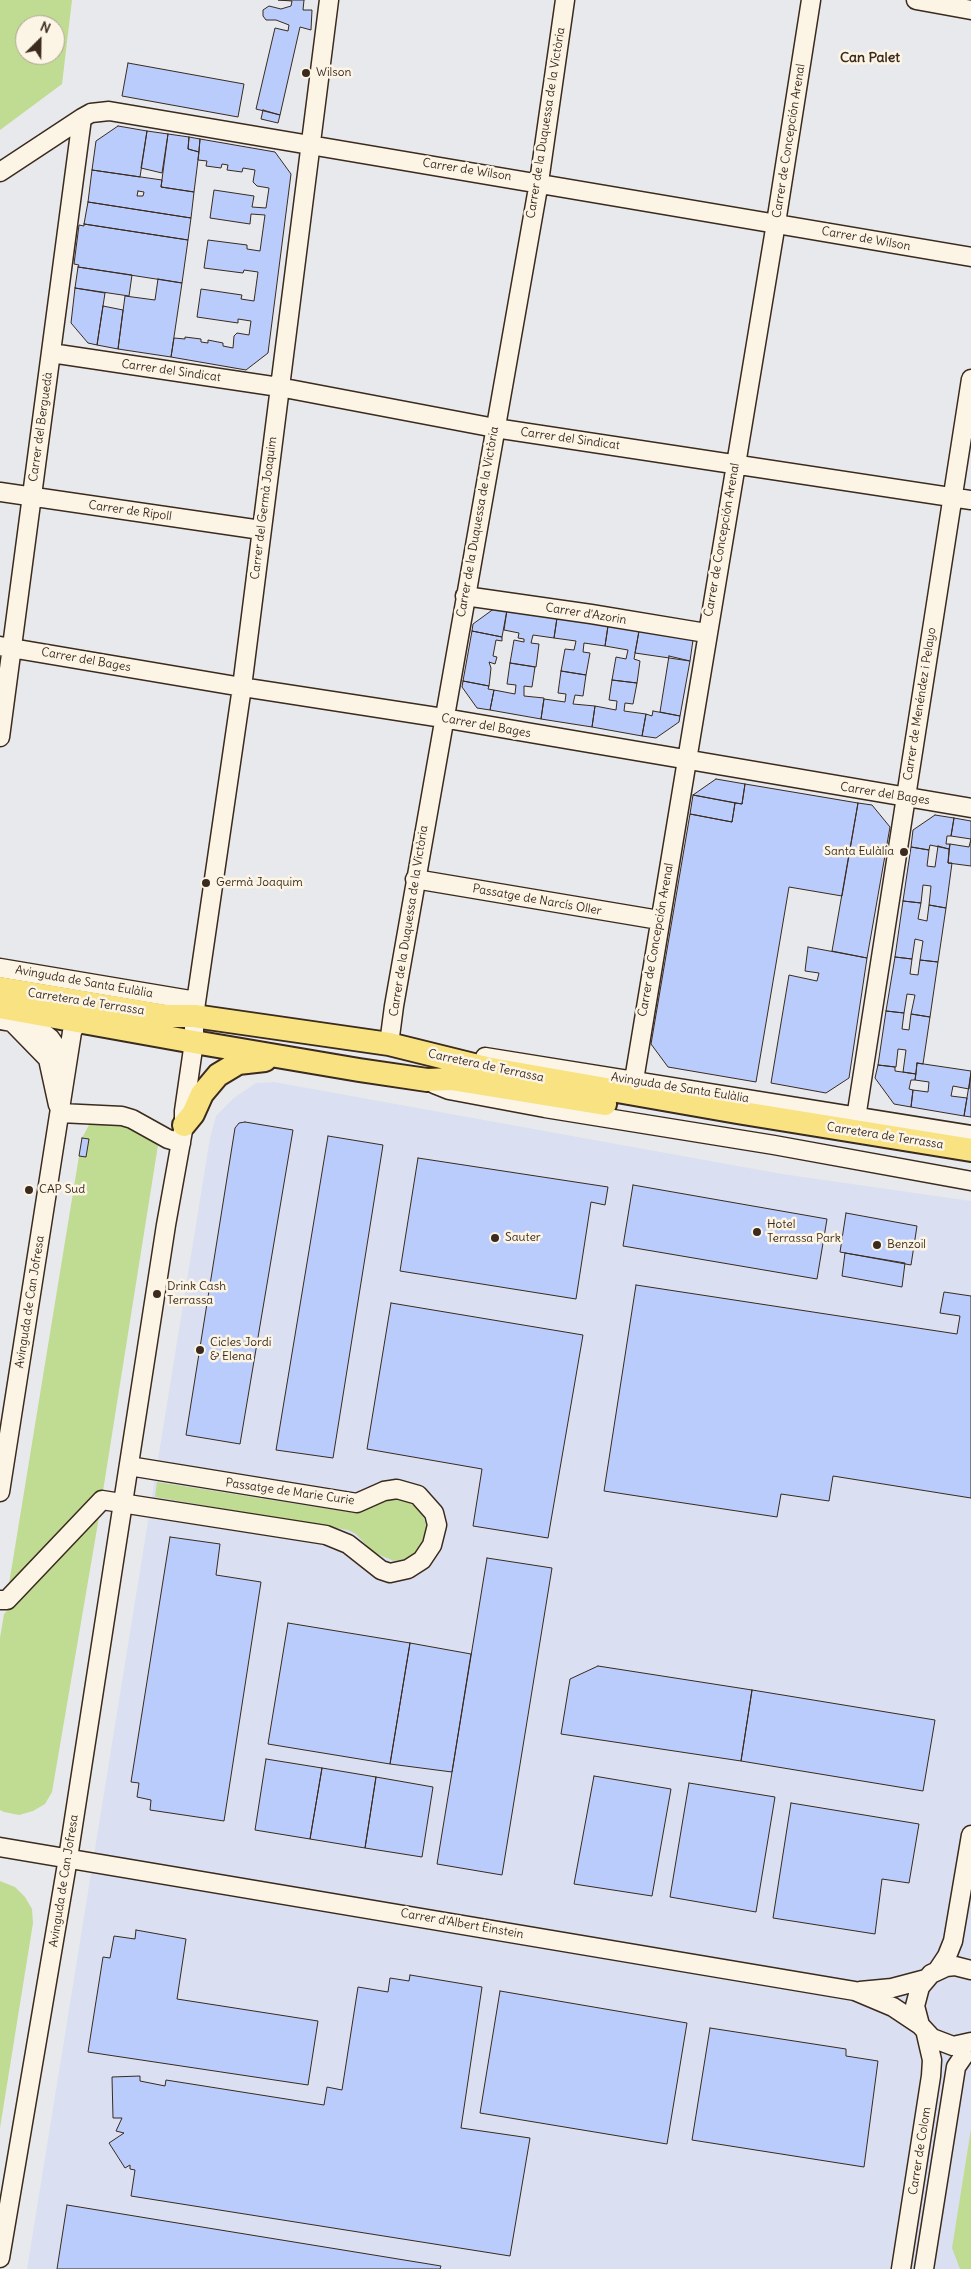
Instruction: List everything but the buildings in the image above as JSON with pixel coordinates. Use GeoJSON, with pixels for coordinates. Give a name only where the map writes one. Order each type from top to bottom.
{"type":"FeatureCollection","features":[{"type":"Feature","properties":{"kind":"main road","name":"Carretera de Terrassa"},"geometry":{"type":"LineString","coordinates":[[0,988],[195,1008],[389,1044],[486,1068],[736,1112],[971,1150]]}},
{"type":"Feature","properties":{"kind":"main road","name":"Carretera de Terrassa"},"geometry":{"type":"LineString","coordinates":[[4,1012],[78,1021],[427,1080],[451,1079],[971,1165]]}},
{"type":"Feature","properties":{"kind":"main road"},"geometry":{"type":"LineString","coordinates":[[183,1134],[202,1094],[218,1075],[238,1064],[288,1058]]}},
{"type":"Feature","properties":{"kind":"street","name":"Carrer del Germà Joaquim"},"geometry":{"type":"LineString","coordinates":[[195,1008],[242,687],[329,0]]}},
{"type":"Feature","properties":{"kind":"street","name":"Carrer de la Duquessa de la Victòria"},"geometry":{"type":"LineString","coordinates":[[389,1044],[415,879],[538,182],[565,0]]}},
{"type":"Feature","properties":{"kind":"street","name":"Carrer de Concepción Arenal"},"geometry":{"type":"LineString","coordinates":[[634,1080],[659,920],[688,761],[706,633],[776,223],[811,0]]}},
{"type":"Feature","properties":{"kind":"street"},"geometry":{"type":"LineString","coordinates":[[916,0],[971,10]]}},
{"type":"Feature","properties":{"kind":"street","name":"Carrer de Wilson"},"geometry":{"type":"LineString","coordinates":[[0,172],[82,118],[91,113],[109,110],[971,257]]}},
{"type":"Feature","properties":{"kind":"street","name":"Carrer del Berguedà"},"geometry":{"type":"LineString","coordinates":[[0,737],[6,647],[32,496],[82,118]]}},
{"type":"Feature","properties":{"kind":"street","name":"Carrer del Sindicat"},"geometry":{"type":"LineString","coordinates":[[51,353],[279,387],[495,428],[971,500]]}},
{"type":"Feature","properties":{"kind":"street","name":"Carrer de Menéndez i Pelayo"},"geometry":{"type":"LineString","coordinates":[[856,1118],[971,379]]}},
{"type":"Feature","properties":{"kind":"street","name":"Carrer de Ripoll"},"geometry":{"type":"LineString","coordinates":[[0,492],[261,530]]}},
{"type":"Feature","properties":{"kind":"street","name":"Carrer d'Azorin"},"geometry":{"type":"LineString","coordinates":[[465,596],[706,633]]}},
{"type":"Feature","properties":{"kind":"street","name":"Carrer del Bages"},"geometry":{"type":"LineString","coordinates":[[6,647],[242,687],[443,718],[971,808]]}},
{"type":"Feature","properties":{"kind":"street","name":"Passatge de Narcís Oller"},"geometry":{"type":"LineString","coordinates":[[415,879],[659,920]]}},
{"type":"Feature","properties":{"kind":"street","name":"Avinguda de Santa Eulàlia"},"geometry":{"type":"LineString","coordinates":[[0,968],[167,1006]]}},
{"type":"Feature","properties":{"kind":"street"},"geometry":{"type":"LineString","coordinates":[[78,1021],[92,1015],[146,1020],[167,1006]]}},
{"type":"Feature","properties":{"kind":"street","name":"Avinguda de Can Jofresa"},"geometry":{"type":"LineString","coordinates":[[0,2258],[68,1858],[183,1134],[184,1111],[194,1042],[195,1008]]}},
{"type":"Feature","properties":{"kind":"street"},"geometry":{"type":"LineString","coordinates":[[4,1012],[50,1038],[67,1062]]}},
{"type":"Feature","properties":{"kind":"street"},"geometry":{"type":"LineString","coordinates":[[4,1012],[48,1059],[60,1113],[122,1116],[132,1119],[168,1139],[183,1134]]}},
{"type":"Feature","properties":{"kind":"street","name":"Avinguda de Can Jofresa"},"geometry":{"type":"LineString","coordinates":[[0,1492],[67,1062],[72,1032],[78,1021]]}},
{"type":"Feature","properties":{"kind":"street","name":"Avinguda de Santa Eulàlia"},"geometry":{"type":"LineString","coordinates":[[389,1044],[634,1080],[856,1118],[971,1135]]}},
{"type":"Feature","properties":{"kind":"street"},"geometry":{"type":"LineString","coordinates":[[427,1080],[449,1090],[545,1108],[774,1145],[971,1181]]}},
{"type":"Feature","properties":{"kind":"street","name":"Passatge de Marie Curie"},"geometry":{"type":"LineString","coordinates":[[123,1503],[326,1535],[348,1544],[381,1570],[390,1572],[408,1569],[422,1560],[432,1545],[437,1525],[434,1513],[422,1499],[411,1492],[397,1489],[384,1491],[357,1503],[129,1466]]}},
{"type":"Feature","properties":{"kind":"street"},"geometry":{"type":"LineString","coordinates":[[0,1600],[7,1600],[102,1500],[123,1503]]}},
{"type":"Feature","properties":{"kind":"street"},"geometry":{"type":"LineString","coordinates":[[932,1975],[947,1956],[953,1941],[971,1835]]}},
{"type":"Feature","properties":{"kind":"street","name":"Carrer d'Albert Einstein"},"geometry":{"type":"LineString","coordinates":[[0,1847],[855,1991],[893,2007],[946,2045],[971,2044]]}},
{"type":"Feature","properties":{"kind":"street","name":"Carrer d'Albert Einstein"},"geometry":{"type":"LineString","coordinates":[[855,1991],[892,1988],[955,1966],[971,1970]]}},
{"type":"Feature","properties":{"kind":"street","name":"Carrer de Colom"},"geometry":{"type":"LineString","coordinates":[[901,2269],[932,2060],[915,2006],[916,1996],[932,1975]]}},
{"type":"Feature","properties":{"kind":"street","name":"Carrer de Colom"},"geometry":{"type":"LineString","coordinates":[[924,2269],[956,2067],[971,2044]]}},
{"type":"Feature","properties":{"kind":"shaded area"},"geometry":{"type":"Polygon","coordinates":[[[274,1082],[782,1174],[971,1201],[971,2269],[27,2269],[210,1138],[216,1116],[235,1097],[256,1083],[274,1082]]]}},
{"type":"Feature","properties":{"kind":"green space"},"geometry":{"type":"Polygon","coordinates":[[[0,0],[72,0],[65,59],[65,15],[15,15],[15,65],[64,65],[62,84],[0,130],[0,0]]]}},
{"type":"Feature","properties":{"kind":"green space"},"geometry":{"type":"Polygon","coordinates":[[[107,1122],[122,1124],[139,1131],[158,1145],[103,1491],[8,1590],[79,1156],[86,1157],[89,1139],[82,1138],[89,1125],[107,1122]]]}},
{"type":"Feature","properties":{"kind":"green space"},"geometry":{"type":"Polygon","coordinates":[[[157,1482],[354,1513],[392,1498],[402,1499],[420,1509],[428,1529],[419,1551],[409,1558],[394,1561],[373,1552],[356,1534],[348,1530],[155,1497],[157,1482]]]}},
{"type":"Feature","properties":{"kind":"green space"},"geometry":{"type":"Polygon","coordinates":[[[99,1517],[52,1792],[45,1804],[33,1811],[19,1815],[4,1812],[0,1810],[0,1638],[4,1614],[99,1517]]]}},
{"type":"Feature","properties":{"kind":"green space"},"geometry":{"type":"Polygon","coordinates":[[[0,1881],[15,1887],[25,1897],[32,1909],[33,1923],[0,2128],[0,1881]]]}},
{"type":"Feature","properties":{"kind":"green space"},"geometry":{"type":"Polygon","coordinates":[[[971,2129],[971,2269],[960,2269],[952,2248],[971,2129]]]}},
{"type":"Feature","properties":{"kind":"place","name":"Wilson"},"geometry":{"type":"Point","coordinates":[306,73]}},
{"type":"Feature","properties":{"kind":"place","name":"Santa Eulàlia"},"geometry":{"type":"Point","coordinates":[904,852]}},
{"type":"Feature","properties":{"kind":"place","name":"Germà Joaquim"},"geometry":{"type":"Point","coordinates":[206,883]}},
{"type":"Feature","properties":{"kind":"place","name":"CAP Sud"},"geometry":{"type":"Point","coordinates":[29,1190]}},
{"type":"Feature","properties":{"kind":"place","name":"Hotel Terrassa Park"},"geometry":{"type":"Point","coordinates":[757,1232]}},
{"type":"Feature","properties":{"kind":"place","name":"Sauter"},"geometry":{"type":"Point","coordinates":[495,1238]}},
{"type":"Feature","properties":{"kind":"place","name":"Benzoil"},"geometry":{"type":"Point","coordinates":[877,1245]}},
{"type":"Feature","properties":{"kind":"place","name":"Drink Cash Terrassa"},"geometry":{"type":"Point","coordinates":[157,1294]}},
{"type":"Feature","properties":{"kind":"place","name":"Cicles Jordi & Elena"},"geometry":{"type":"Point","coordinates":[200,1350]}},
{"type":"Feature","properties":{"kind":"district","name":"Can Palet"},"geometry":{"type":"Point","coordinates":[870,58]}}]}
